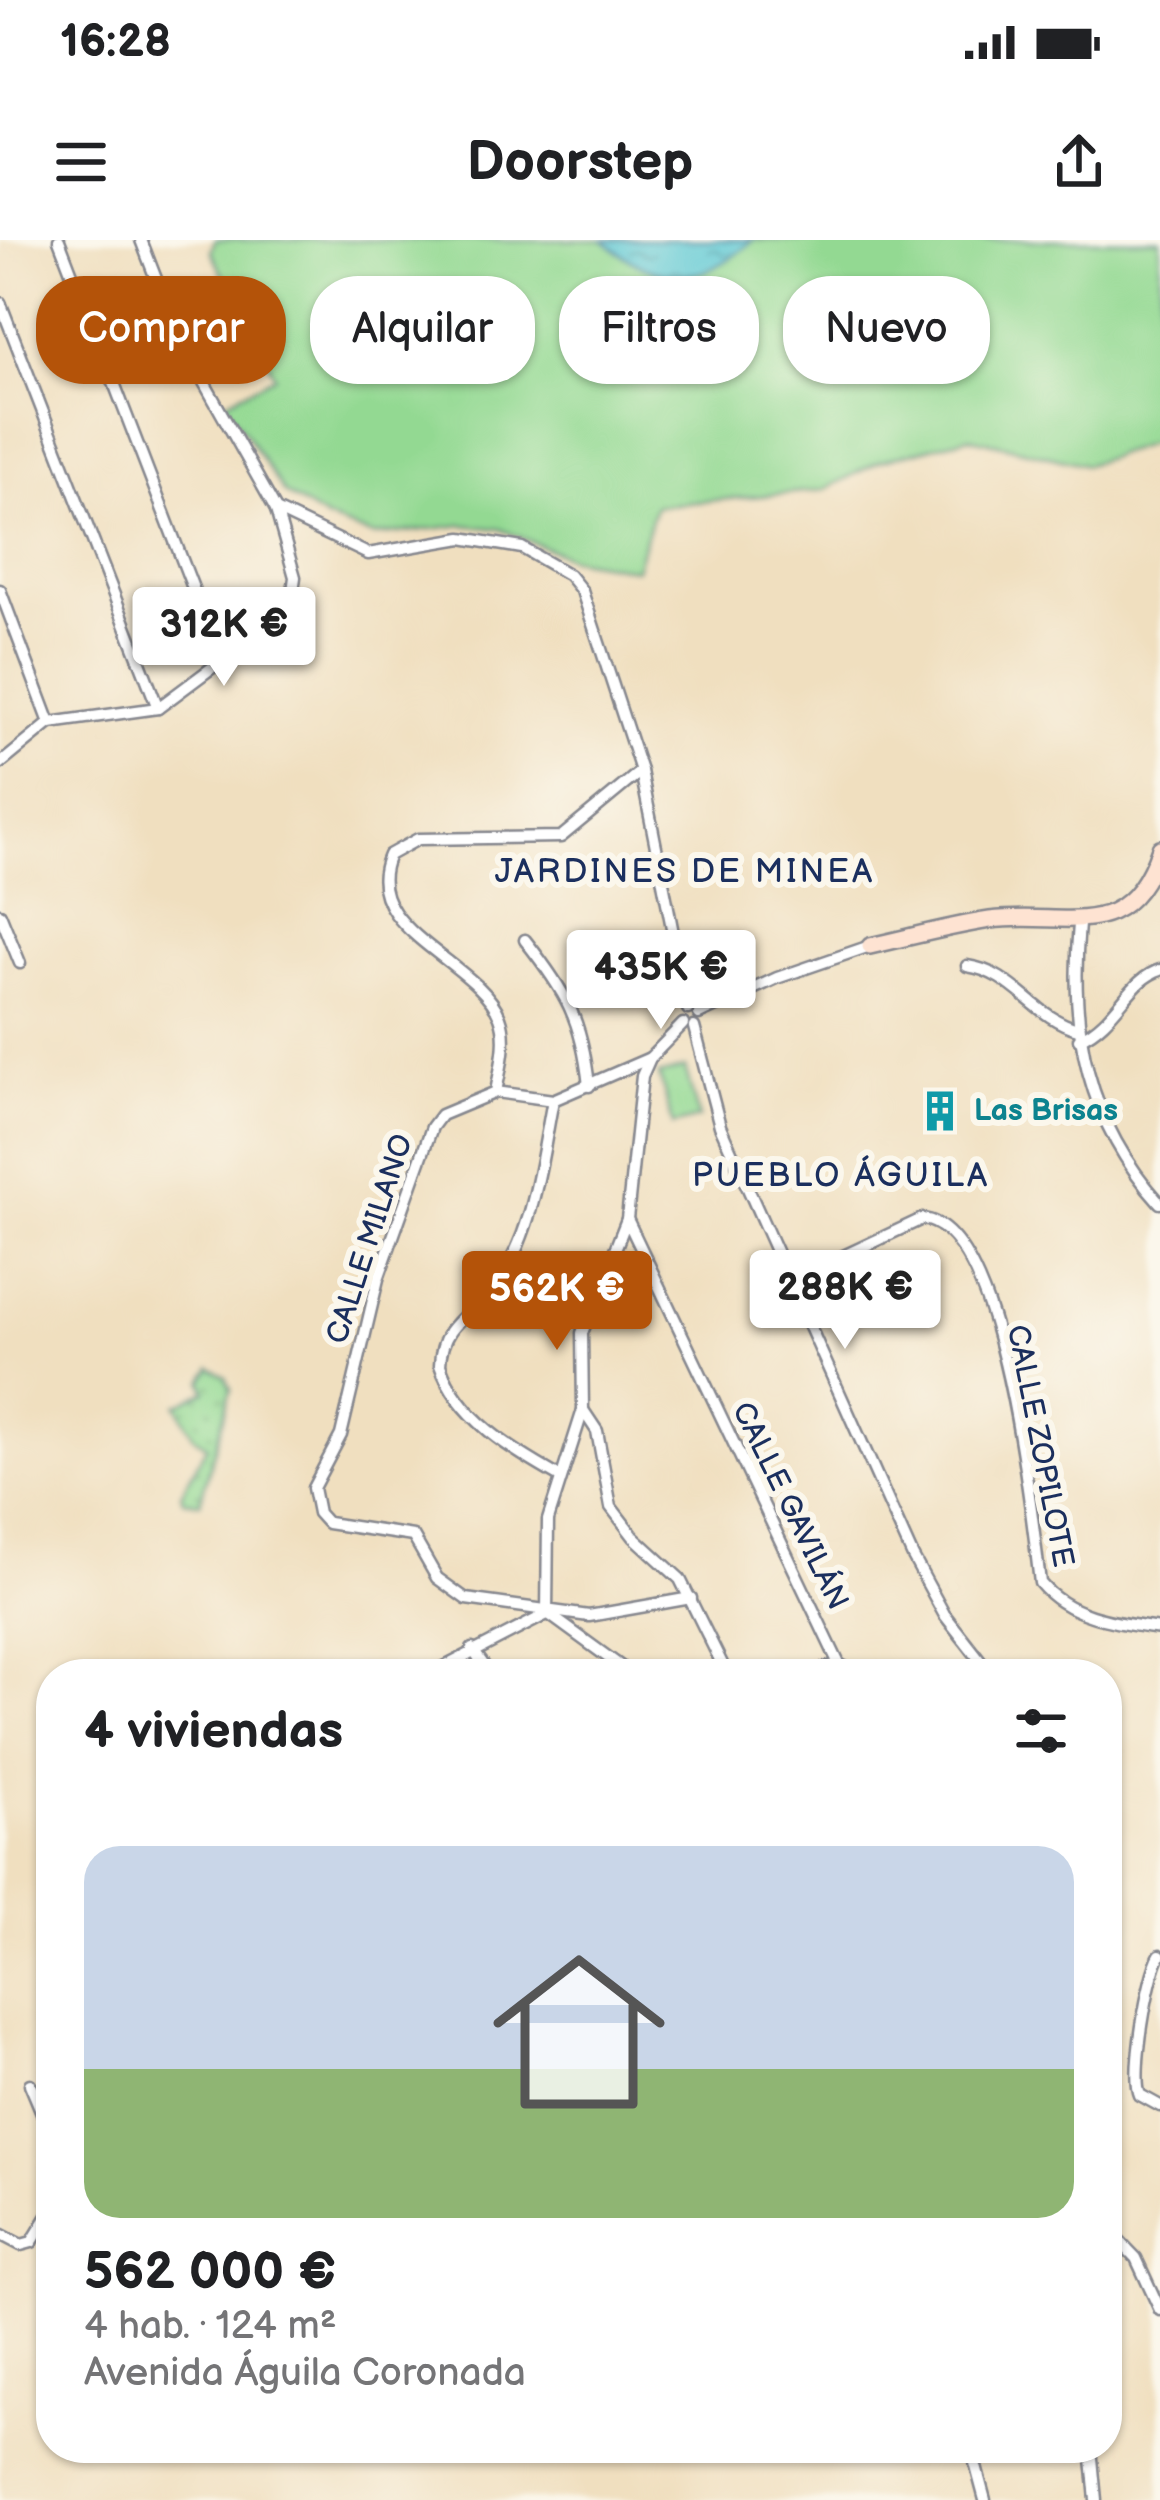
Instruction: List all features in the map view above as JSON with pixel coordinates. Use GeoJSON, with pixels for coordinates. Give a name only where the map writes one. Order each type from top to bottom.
{"type":"FeatureCollection","features":[{"type":"Feature","properties":{"kind":"street"},"geometry":{"type":"LineString","coordinates":[[58,240],[221,661]]}},
{"type":"Feature","properties":{"kind":"street"},"geometry":{"type":"LineString","coordinates":[[0,764],[50,723],[158,708],[221,661],[275,634],[291,606],[293,562],[276,510],[178,336],[141,240]]}},
{"type":"Feature","properties":{"kind":"street"},"geometry":{"type":"LineString","coordinates":[[0,302],[158,708]]}},
{"type":"Feature","properties":{"kind":"street"},"geometry":{"type":"LineString","coordinates":[[276,510],[368,554],[462,538],[522,548],[568,575],[592,613],[641,771],[694,1011],[688,1026],[650,1058],[590,1086],[554,1100],[496,1092],[504,1033],[500,1016],[473,980],[406,926],[384,881],[389,855],[418,839],[561,837],[641,771]]}},
{"type":"Feature","properties":{"kind":"street"},"geometry":{"type":"LineString","coordinates":[[0,590],[50,723]]}},
{"type":"Feature","properties":{"kind":"street"},"geometry":{"type":"LineString","coordinates":[[694,1011],[871,946],[995,920],[1041,917],[1079,924],[1101,918],[1131,897],[1151,874],[1160,848]]}},
{"type":"Feature","properties":{"kind":"street"},"geometry":{"type":"LineString","coordinates":[[0,914],[20,963]]}},
{"type":"Feature","properties":{"kind":"street"},"geometry":{"type":"LineString","coordinates":[[1079,924],[1078,1034],[1085,1072],[1110,1133],[1160,1202]]}},
{"type":"Feature","properties":{"kind":"street"},"geometry":{"type":"LineString","coordinates":[[525,940],[573,1006],[583,1031],[590,1086]]}},
{"type":"Feature","properties":{"kind":"street"},"geometry":{"type":"LineString","coordinates":[[967,966],[1001,977],[1047,1018],[1078,1034]]}},
{"type":"Feature","properties":{"kind":"street"},"geometry":{"type":"LineString","coordinates":[[1078,1034],[1112,1019],[1144,976],[1160,970]]}},
{"type":"Feature","properties":{"kind":"street"},"geometry":{"type":"LineString","coordinates":[[688,1026],[720,1126],[928,1588],[980,1659]]}},
{"type":"Feature","properties":{"kind":"street"},"geometry":{"type":"LineString","coordinates":[[547,1614],[548,1520],[558,1476],[583,1410],[582,1333],[627,1220],[635,1105],[650,1058]]}},
{"type":"Feature","properties":{"kind":"street","name":"CALLE MILANO"},"geometry":{"type":"LineString","coordinates":[[496,1092],[441,1114],[432,1127],[378,1279],[341,1435],[319,1475],[313,1502],[328,1523],[412,1536],[444,1585],[466,1599],[547,1614]]}},
{"type":"Feature","properties":{"kind":"street"},"geometry":{"type":"LineString","coordinates":[[554,1100],[512,1254],[488,1293],[448,1331],[440,1365],[458,1399],[489,1431],[558,1476]]}},
{"type":"Feature","properties":{"kind":"street","name":"CALLE GAVILÁN"},"geometry":{"type":"LineString","coordinates":[[627,1220],[837,1659]]}},
{"type":"Feature","properties":{"kind":"street","name":"CALLE ZOPILOTE"},"geometry":{"type":"LineString","coordinates":[[788,1282],[922,1220],[941,1226],[966,1255],[983,1288],[1004,1361],[1040,1583],[1055,1601],[1072,1610],[1160,1629]]}},
{"type":"Feature","properties":{"kind":"street"},"geometry":{"type":"LineString","coordinates":[[583,1410],[597,1431],[611,1507],[691,1598],[721,1659]]}},
{"type":"Feature","properties":{"kind":"street"},"geometry":{"type":"LineString","coordinates":[[456,1659],[547,1614],[589,1616],[691,1598]]}},
{"type":"Feature","properties":{"kind":"street"},"geometry":{"type":"LineString","coordinates":[[547,1614],[610,1659]]}},
{"type":"Feature","properties":{"kind":"street"},"geometry":{"type":"LineString","coordinates":[[472,1649],[479,1659]]}},
{"type":"Feature","properties":{"kind":"street"},"geometry":{"type":"LineString","coordinates":[[1160,1955],[1150,1984],[1135,2079],[1140,2095],[1160,2106]]}},
{"type":"Feature","properties":{"kind":"street"},"geometry":{"type":"LineString","coordinates":[[30,2084],[36,2098]]}},
{"type":"Feature","properties":{"kind":"street"},"geometry":{"type":"LineString","coordinates":[[0,2234],[21,2245],[36,2235]]}},
{"type":"Feature","properties":{"kind":"street"},"geometry":{"type":"LineString","coordinates":[[1122,2244],[1136,2258],[1160,2311]]}},
{"type":"Feature","properties":{"kind":"street"},"geometry":{"type":"LineString","coordinates":[[975,2463],[985,2500]]}},
{"type":"Feature","properties":{"kind":"street"},"geometry":{"type":"LineString","coordinates":[[1092,2463],[1096,2500]]}},
{"type":"Feature","properties":{"kind":"green space"},"geometry":{"type":"Polygon","coordinates":[[[215,240],[1160,240],[1160,440],[1086,465],[969,437],[880,461],[823,490],[655,506],[636,569],[571,558],[500,529],[463,525],[373,536],[326,519],[284,493],[225,402],[260,384],[286,384],[286,276],[224,276],[211,251],[215,240]]]}},
{"type":"Feature","properties":{"kind":"green space"},"geometry":{"type":"Polygon","coordinates":[[[685,1068],[699,1118],[673,1125],[659,1075],[685,1068]]]}},
{"type":"Feature","properties":{"kind":"green space"},"geometry":{"type":"Polygon","coordinates":[[[211,1368],[225,1376],[231,1389],[200,1503],[183,1500],[181,1494],[207,1445],[194,1437],[177,1405],[206,1391],[203,1381],[211,1368]]]}},
{"type":"Feature","properties":{"kind":"water"},"geometry":{"type":"Polygon","coordinates":[[[603,240],[753,240],[715,267],[696,274],[660,273],[603,240]]]}},
{"type":"Feature","properties":{"kind":"place","name":"Las Brisas"},"geometry":{"type":"Point","coordinates":[940,1111]}},
{"type":"Feature","properties":{"kind":"district","name":"JARDINES DE MINEA"},"geometry":{"type":"Point","coordinates":[685,872]}},
{"type":"Feature","properties":{"kind":"district","name":"PUEBLO ÁGUILA"},"geometry":{"type":"Point","coordinates":[841,1176]}}]}
